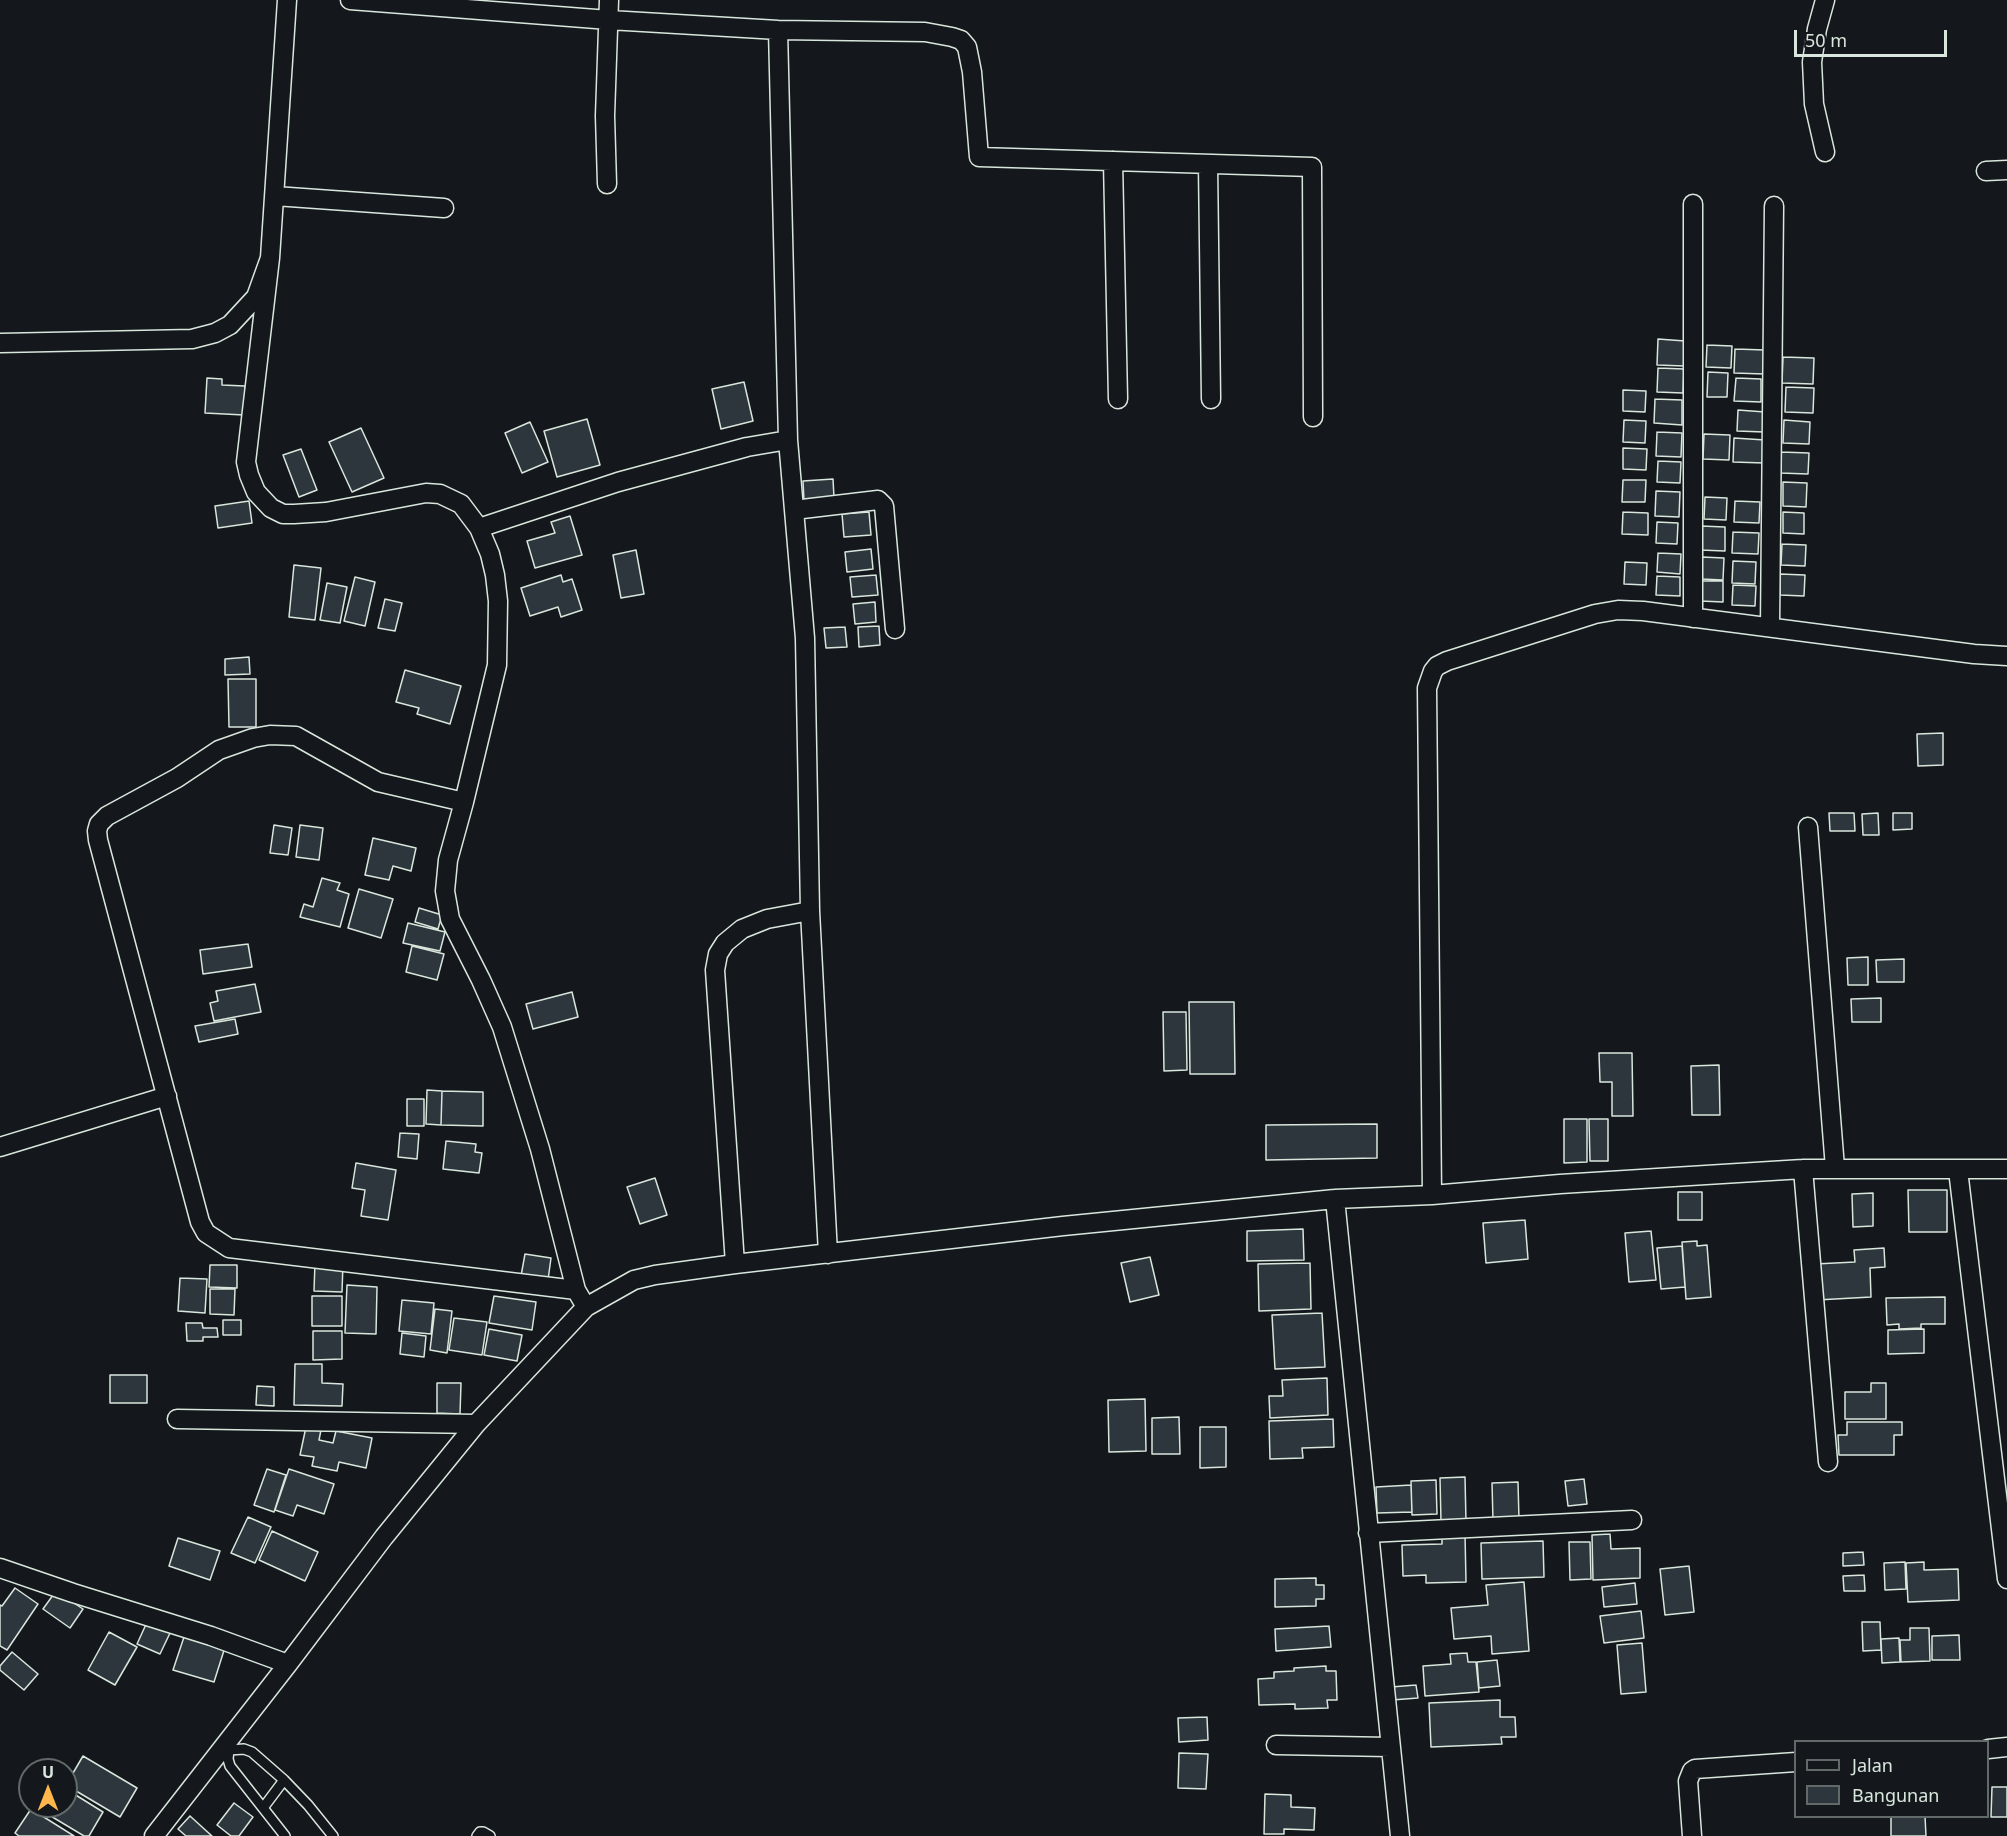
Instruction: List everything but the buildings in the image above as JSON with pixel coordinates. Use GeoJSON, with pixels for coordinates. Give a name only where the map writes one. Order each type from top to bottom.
{"type":"FeatureCollection","features":[{"type":"Feature","properties":{"kind":"street"},"geometry":{"type":"LineString","coordinates":[[287,0],[270,258],[246,462],[256,492],[272,508],[283,514],[326,512],[426,493],[440,494],[461,504],[479,528],[490,554],[498,601],[497,665],[477,756],[448,860],[445,891],[450,919],[481,980],[501,1027],[540,1149],[576,1290],[586,1307]]}},
{"type":"Feature","properties":{"kind":"street"},"geometry":{"type":"LineString","coordinates":[[350,0],[609,20],[778,30],[926,32],[961,40],[967,46],[972,72],[979,157],[1312,167],[1313,417]]}},
{"type":"Feature","properties":{"kind":"street"},"geometry":{"type":"LineString","coordinates":[[607,184],[605,116],[609,0]]}},
{"type":"Feature","properties":{"kind":"street"},"geometry":{"type":"LineString","coordinates":[[1825,0],[1817,29],[1812,63],[1814,104],[1825,152]]}},
{"type":"Feature","properties":{"kind":"street"},"geometry":{"type":"LineString","coordinates":[[778,30],[788,440],[805,638],[810,911],[828,1254]]}},
{"type":"Feature","properties":{"kind":"street"},"geometry":{"type":"LineString","coordinates":[[1113,161],[1118,399]]}},
{"type":"Feature","properties":{"kind":"street"},"geometry":{"type":"LineString","coordinates":[[1208,164],[1211,399]]}},
{"type":"Feature","properties":{"kind":"street"},"geometry":{"type":"LineString","coordinates":[[1986,171],[2007,170]]}},
{"type":"Feature","properties":{"kind":"street"},"geometry":{"type":"LineString","coordinates":[[274,196],[444,208]]}},
{"type":"Feature","properties":{"kind":"street"},"geometry":{"type":"LineString","coordinates":[[1693,204],[1693,618]]}},
{"type":"Feature","properties":{"kind":"street"},"geometry":{"type":"LineString","coordinates":[[1770,627],[1774,206]]}},
{"type":"Feature","properties":{"kind":"street"},"geometry":{"type":"LineString","coordinates":[[0,343],[192,339],[215,333],[230,325],[256,297],[270,258]]}},
{"type":"Feature","properties":{"kind":"street"},"geometry":{"type":"LineString","coordinates":[[479,528],[618,482],[747,447],[788,440]]}},
{"type":"Feature","properties":{"kind":"street"},"geometry":{"type":"LineString","coordinates":[[794,510],[878,500],[884,506],[896,629]]}},
{"type":"Feature","properties":{"kind":"street"},"geometry":{"type":"LineString","coordinates":[[1432,1195],[1427,688],[1432,671],[1446,661],[1606,611],[1644,611],[1974,654],[2007,656]]}},
{"type":"Feature","properties":{"kind":"street"},"geometry":{"type":"LineString","coordinates":[[464,802],[378,782],[296,736],[270,735],[253,738],[219,750],[177,778],[107,816],[99,824],[97,831],[200,1222],[206,1233],[229,1248],[576,1290]]}},
{"type":"Feature","properties":{"kind":"street"},"geometry":{"type":"LineString","coordinates":[[1808,827],[1835,1168]]}},
{"type":"Feature","properties":{"kind":"street"},"geometry":{"type":"LineString","coordinates":[[735,1264],[715,970],[718,954],[725,943],[742,929],[767,919],[810,911]]}},
{"type":"Feature","properties":{"kind":"street"},"geometry":{"type":"LineString","coordinates":[[0,1147],[166,1096]]}},
{"type":"Feature","properties":{"kind":"street"},"geometry":{"type":"LineString","coordinates":[[1803,1168],[1827,1462]]}},
{"type":"Feature","properties":{"kind":"street"},"geometry":{"type":"LineString","coordinates":[[154,1836],[226,1748],[384,1537],[476,1424],[586,1307],[634,1280],[735,1264],[1064,1226],[1335,1199],[1432,1195],[1803,1168],[2007,1169]]}},
{"type":"Feature","properties":{"kind":"street"},"geometry":{"type":"LineString","coordinates":[[1958,1170],[2007,1579]]}},
{"type":"Feature","properties":{"kind":"street"},"geometry":{"type":"LineString","coordinates":[[1335,1199],[1400,1836]]}},
{"type":"Feature","properties":{"kind":"street"},"geometry":{"type":"LineString","coordinates":[[177,1419],[476,1424]]}},
{"type":"Feature","properties":{"kind":"street"},"geometry":{"type":"LineString","coordinates":[[1368,1533],[1632,1520]]}},
{"type":"Feature","properties":{"kind":"street"},"geometry":{"type":"LineString","coordinates":[[0,1568],[211,1635],[288,1664]]}},
{"type":"Feature","properties":{"kind":"street"},"geometry":{"type":"LineString","coordinates":[[1276,1744],[1390,1747]]}},
{"type":"Feature","properties":{"kind":"street"},"geometry":{"type":"LineString","coordinates":[[1989,1749],[2007,1747]]}},
{"type":"Feature","properties":{"kind":"street"},"geometry":{"type":"LineString","coordinates":[[1692,1836],[1688,1781],[1692,1771],[1794,1762]]}},
{"type":"Feature","properties":{"kind":"lane"},"geometry":{"type":"LineString","coordinates":[[285,1836],[230,1766],[226,1748],[252,1752],[284,1780],[333,1836]]}},
{"type":"Feature","properties":{"kind":"lane"},"geometry":{"type":"LineString","coordinates":[[263,1808],[284,1780]]}},
{"type":"Feature","properties":{"kind":"lane"},"geometry":{"type":"LineString","coordinates":[[477,1836],[480,1832],[490,1836]]}}]}
